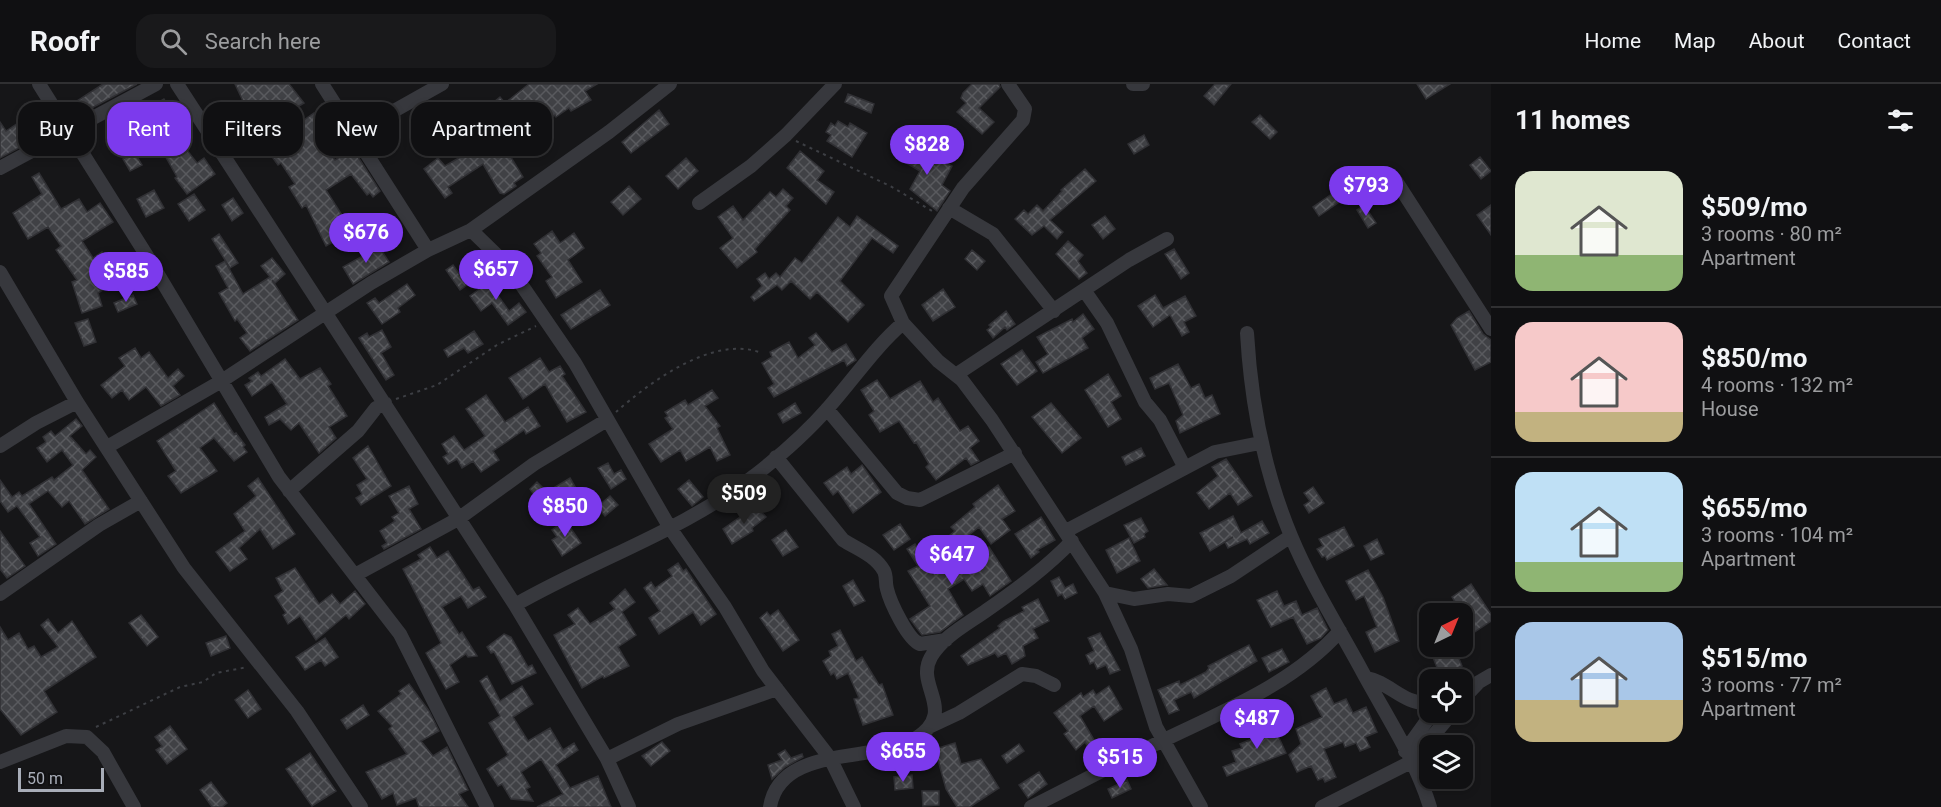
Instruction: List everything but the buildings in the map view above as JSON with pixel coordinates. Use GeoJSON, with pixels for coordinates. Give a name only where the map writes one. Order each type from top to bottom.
{"type":"FeatureCollection","features":[{"type":"Feature","properties":{"kind":"street"},"geometry":{"type":"LineString","coordinates":[[39,84],[51,102]]}},
{"type":"Feature","properties":{"kind":"street"},"geometry":{"type":"LineString","coordinates":[[95,118],[156,84]]}},
{"type":"Feature","properties":{"kind":"street"},"geometry":{"type":"LineString","coordinates":[[177,84],[515,605],[607,759],[629,807]]}},
{"type":"Feature","properties":{"kind":"street"},"geometry":{"type":"LineString","coordinates":[[322,84],[334,102]]}},
{"type":"Feature","properties":{"kind":"street"},"geometry":{"type":"LineString","coordinates":[[399,108],[442,84]]}},
{"type":"Feature","properties":{"kind":"street"},"geometry":{"type":"LineString","coordinates":[[107,447],[220,382],[428,250],[471,230],[609,132],[670,84]]}},
{"type":"Feature","properties":{"kind":"street"},"geometry":{"type":"LineString","coordinates":[[699,203],[751,166],[786,135],[835,84]]}},
{"type":"Feature","properties":{"kind":"street"},"geometry":{"type":"LineString","coordinates":[[1008,84],[1026,109],[1026,114],[979,166],[891,296],[903,323],[938,361],[957,374],[1015,453],[1105,593],[1131,649],[1153,719],[1201,807]]}},
{"type":"Feature","properties":{"kind":"street"},"geometry":{"type":"LineString","coordinates":[[1133,84],[1143,84]]}},
{"type":"Feature","properties":{"kind":"street"},"geometry":{"type":"LineString","coordinates":[[0,168],[24,156]]}},
{"type":"Feature","properties":{"kind":"street"},"geometry":{"type":"LineString","coordinates":[[86,156],[220,382],[289,491],[385,613],[409,650],[486,807]]}},
{"type":"Feature","properties":{"kind":"street"},"geometry":{"type":"LineString","coordinates":[[368,156],[428,250]]}},
{"type":"Feature","properties":{"kind":"street"},"geometry":{"type":"LineString","coordinates":[[1396,181],[1491,329]]}},
{"type":"Feature","properties":{"kind":"street"},"geometry":{"type":"LineString","coordinates":[[946,213],[993,234],[1054,311]]}},
{"type":"Feature","properties":{"kind":"street"},"geometry":{"type":"LineString","coordinates":[[471,230],[510,268],[575,363],[670,528],[725,606],[763,671],[830,758],[854,807]]}},
{"type":"Feature","properties":{"kind":"street"},"geometry":{"type":"LineString","coordinates":[[957,374],[1129,260],[1167,239]]}},
{"type":"Feature","properties":{"kind":"street"},"geometry":{"type":"LineString","coordinates":[[0,272],[77,402],[184,568],[297,711],[361,807]]}},
{"type":"Feature","properties":{"kind":"street"},"geometry":{"type":"LineString","coordinates":[[1084,290],[1107,323],[1145,402],[1160,420],[1185,468]]}},
{"type":"Feature","properties":{"kind":"street"},"geometry":{"type":"LineString","coordinates":[[515,605],[714,505],[776,458],[827,409],[879,344],[903,323]]}},
{"type":"Feature","properties":{"kind":"street"},"geometry":{"type":"LineString","coordinates":[[1247,333],[1250,387],[1260,444],[1291,536],[1408,756],[1430,807]]}},
{"type":"Feature","properties":{"kind":"street"},"geometry":{"type":"LineString","coordinates":[[0,446],[36,423],[77,402]]}},
{"type":"Feature","properties":{"kind":"street"},"geometry":{"type":"LineString","coordinates":[[289,491],[358,431],[376,408],[385,403]]}},
{"type":"Feature","properties":{"kind":"street"},"geometry":{"type":"LineString","coordinates":[[827,409],[897,493],[907,498],[920,500],[1015,453]]}},
{"type":"Feature","properties":{"kind":"street"},"geometry":{"type":"LineString","coordinates":[[355,575],[458,519],[534,464],[607,420]]}},
{"type":"Feature","properties":{"kind":"street"},"geometry":{"type":"LineString","coordinates":[[929,727],[935,715],[936,704],[929,680],[928,663],[932,654],[946,640],[1027,582],[1069,536],[1215,452],[1260,444]]}},
{"type":"Feature","properties":{"kind":"street"},"geometry":{"type":"LineString","coordinates":[[776,458],[843,540],[869,555],[884,571],[887,590],[911,638],[920,644],[946,640]]}},
{"type":"Feature","properties":{"kind":"street"},"geometry":{"type":"LineString","coordinates":[[0,594],[99,525],[141,501]]}},
{"type":"Feature","properties":{"kind":"street"},"geometry":{"type":"LineString","coordinates":[[1105,593],[1134,599],[1168,594],[1191,596],[1231,576],[1291,536]]}},
{"type":"Feature","properties":{"kind":"street"},"geometry":{"type":"LineString","coordinates":[[1031,807],[1204,722],[1308,662],[1340,630]]}},
{"type":"Feature","properties":{"kind":"street"},"geometry":{"type":"LineString","coordinates":[[770,807],[774,793],[792,774],[830,758],[905,744],[929,727],[959,713],[1022,674],[1036,676],[1054,686]]}},
{"type":"Feature","properties":{"kind":"street"},"geometry":{"type":"LineString","coordinates":[[1473,688],[1491,675]]}},
{"type":"Feature","properties":{"kind":"street"},"geometry":{"type":"LineString","coordinates":[[1366,678],[1380,682],[1408,700],[1419,702]]}},
{"type":"Feature","properties":{"kind":"street"},"geometry":{"type":"LineString","coordinates":[[607,759],[678,724],[777,688]]}},
{"type":"Feature","properties":{"kind":"street"},"geometry":{"type":"LineString","coordinates":[[1408,756],[1427,723]]}},
{"type":"Feature","properties":{"kind":"street"},"geometry":{"type":"LineString","coordinates":[[1323,807],[1408,756],[1442,723]]}},
{"type":"Feature","properties":{"kind":"street"},"geometry":{"type":"LineString","coordinates":[[0,762],[66,736],[81,736],[93,741],[103,752],[134,807]]}},
{"type":"Feature","properties":{"kind":"path"},"geometry":{"type":"LineString","coordinates":[[786,135],[868,178],[946,213]]}},
{"type":"Feature","properties":{"kind":"path"},"geometry":{"type":"LineString","coordinates":[[385,403],[437,386],[519,332],[547,321]]}},
{"type":"Feature","properties":{"kind":"path"},"geometry":{"type":"LineString","coordinates":[[607,420],[640,393],[706,354],[736,348],[759,352]]}},
{"type":"Feature","properties":{"kind":"path"},"geometry":{"type":"LineString","coordinates":[[81,736],[180,687],[202,682],[216,672],[236,667],[262,669]]}}]}
